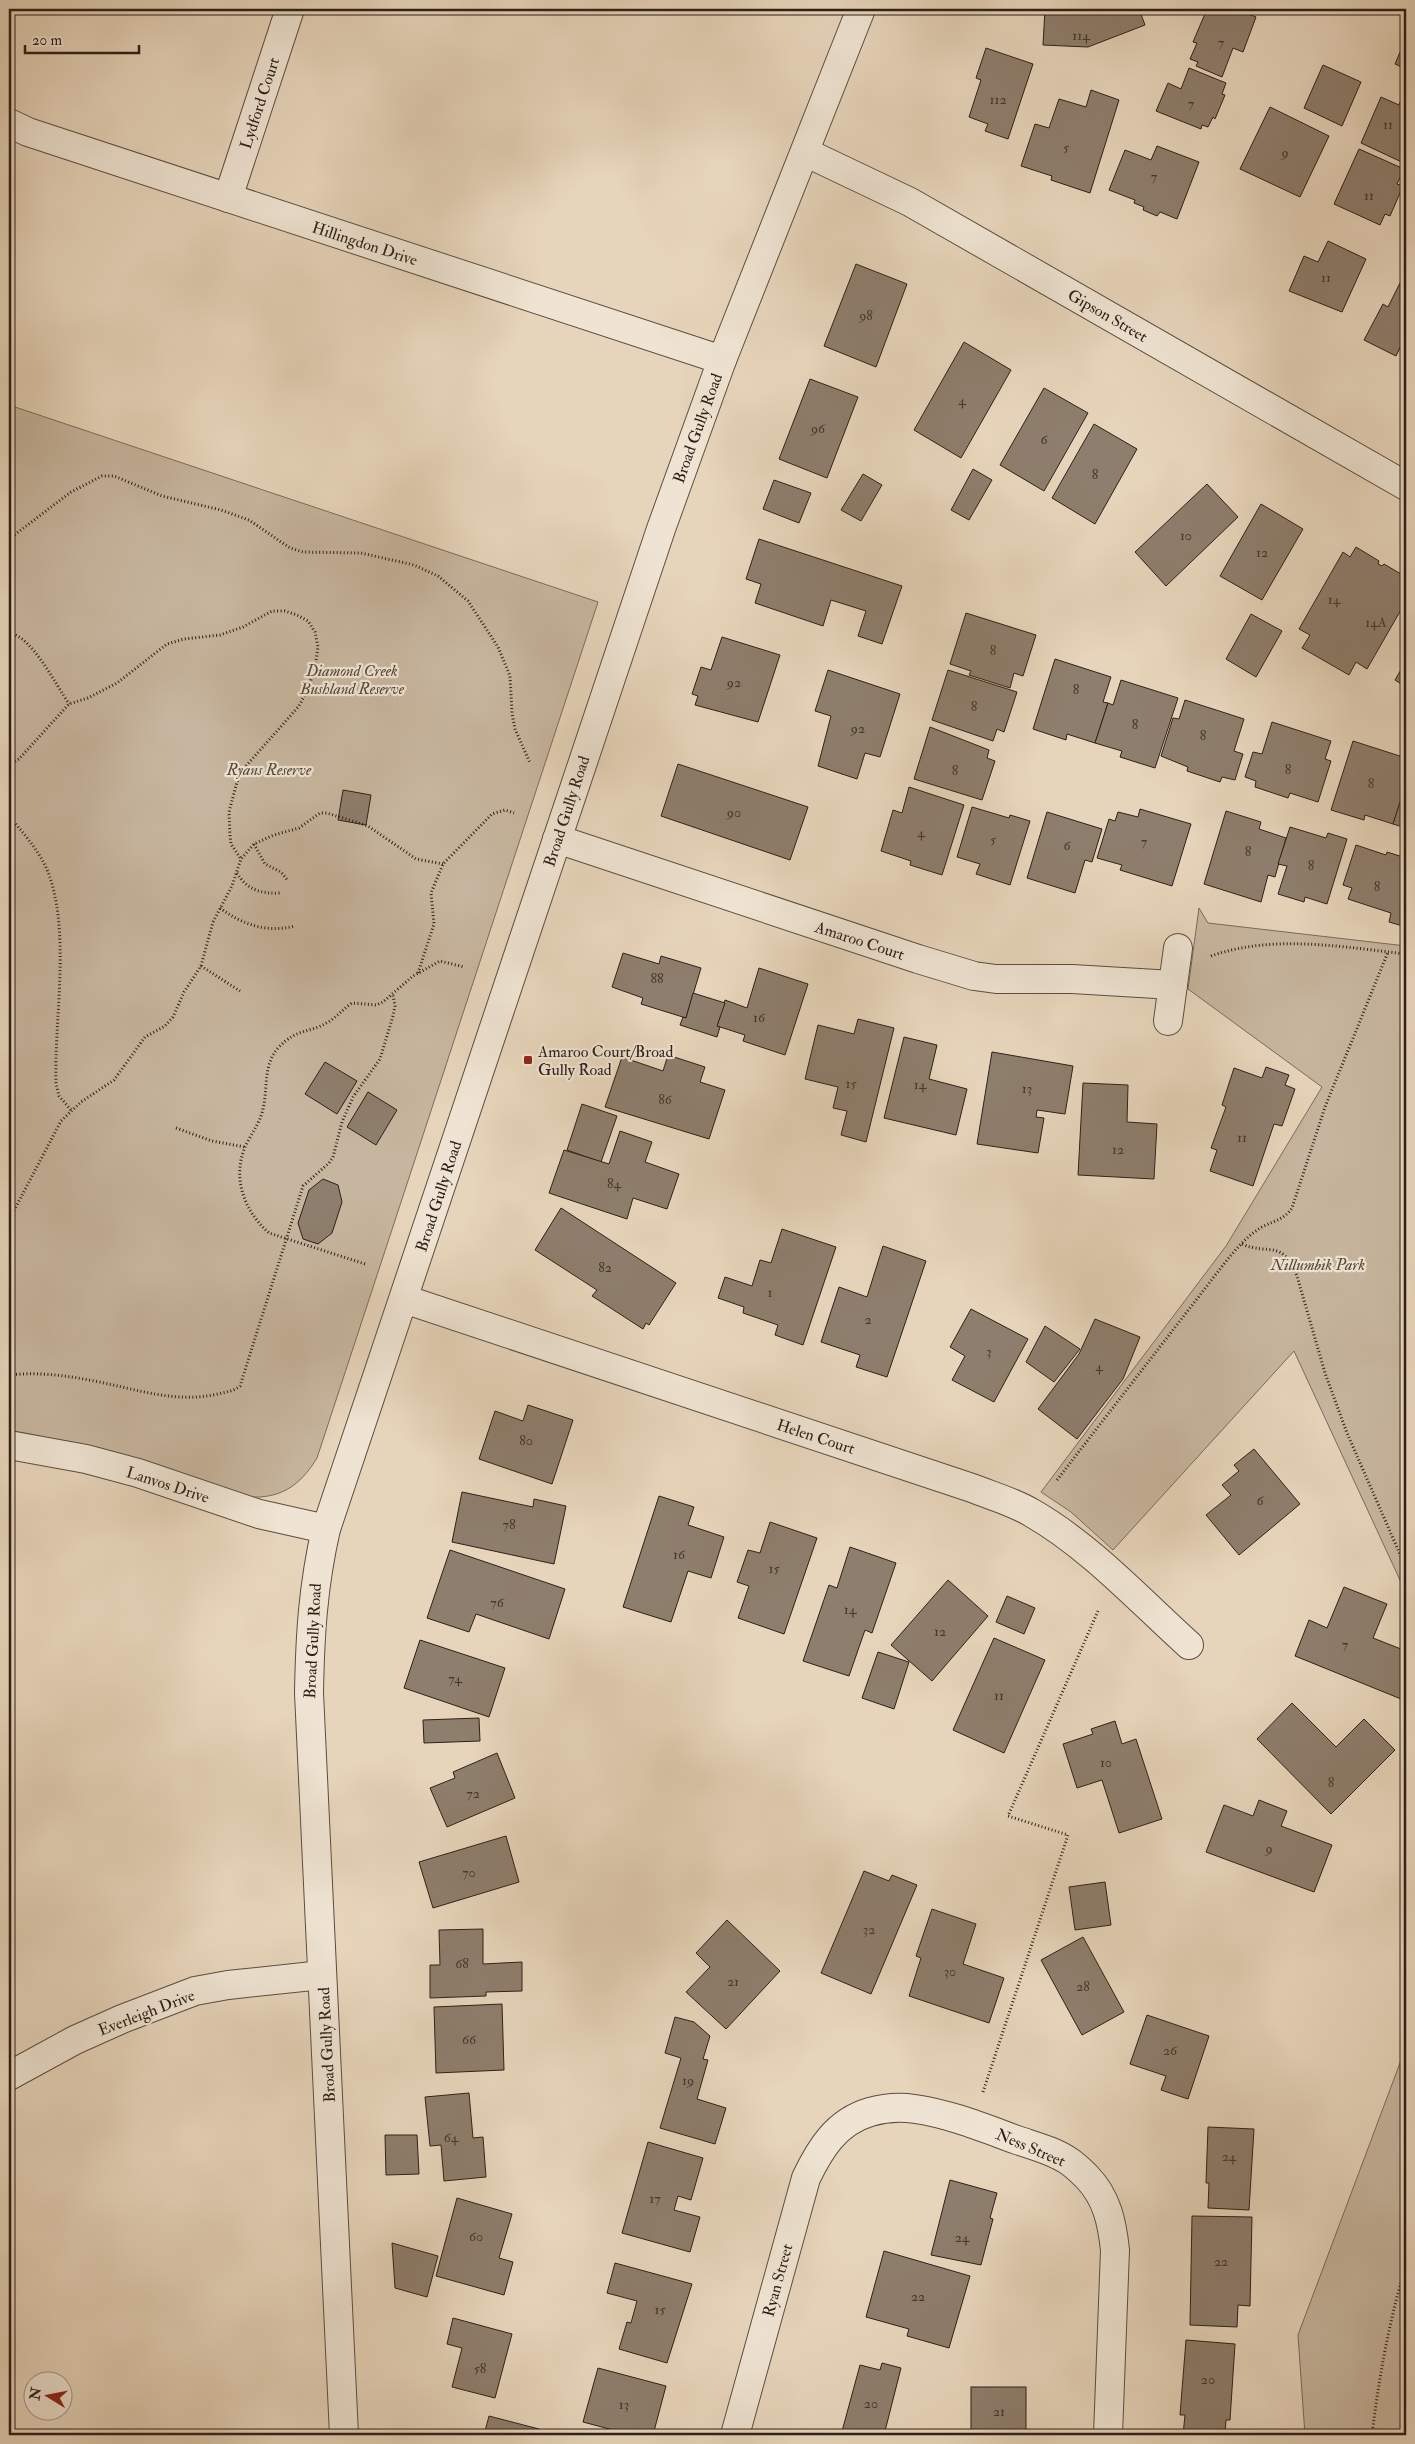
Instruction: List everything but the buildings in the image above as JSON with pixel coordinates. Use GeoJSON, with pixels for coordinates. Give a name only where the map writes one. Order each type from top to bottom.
{"type":"FeatureCollection","features":[{"type":"Feature","properties":{"kind":"street","name":"Lydford Court"},"geometry":{"type":"LineString","coordinates":[[228,198],[290,9]]}},
{"type":"Feature","properties":{"kind":"street","name":"Broad Gully Road"},"geometry":{"type":"LineString","coordinates":[[344,2435],[309,1693],[310,1633],[316,1575],[326,1529],[619,650],[722,360],[861,9]]}},
{"type":"Feature","properties":{"kind":"street","name":"Hillingdon Drive"},"geometry":{"type":"LineString","coordinates":[[9,123],[28,132],[722,360]]}},
{"type":"Feature","properties":{"kind":"street","name":"Gipson Street"},"geometry":{"type":"LineString","coordinates":[[805,152],[910,202],[1406,486]]}},
{"type":"Feature","properties":{"kind":"street","name":"Amaroo Court"},"geometry":{"type":"LineString","coordinates":[[557,839],[974,976],[1024,980],[1122,981],[1176,967]]}},
{"type":"Feature","properties":{"kind":"street"},"geometry":{"type":"LineString","coordinates":[[1168,1021],[1176,967]]}},
{"type":"Feature","properties":{"kind":"street","name":"Helen Court"},"geometry":{"type":"LineString","coordinates":[[404,1299],[972,1488],[1022,1508],[1066,1536],[1113,1575],[1189,1645]]}},
{"type":"Feature","properties":{"kind":"street","name":"Lanvos Drive"},"geometry":{"type":"LineString","coordinates":[[9,1445],[86,1459],[138,1473],[259,1514],[326,1529]]}},
{"type":"Feature","properties":{"kind":"street","name":"Everleigh Drive"},"geometry":{"type":"LineString","coordinates":[[9,2076],[75,2040],[122,2019],[195,1991],[228,1985],[322,1975]]}},
{"type":"Feature","properties":{"kind":"street","name":"Ness Street"},"geometry":{"type":"LineString","coordinates":[[834,2132],[850,2121],[870,2112],[894,2108],[927,2111],[973,2124],[1043,2149],[1069,2161],[1087,2178],[1101,2195],[1112,2220],[1115,2250],[1108,2435]]}},
{"type":"Feature","properties":{"kind":"street","name":"Ryan Street"},"geometry":{"type":"LineString","coordinates":[[735,2435],[806,2178],[819,2152],[834,2132]]}},
{"type":"Feature","properties":{"kind":"path"},"geometry":{"type":"LineString","coordinates":[[9,539],[70,492],[102,476],[114,476],[162,496],[221,510],[249,520],[290,548],[303,552],[361,553],[414,565],[438,576],[468,601],[498,647],[510,676],[512,713],[515,728],[530,763]]}},
{"type":"Feature","properties":{"kind":"path"},"geometry":{"type":"LineString","coordinates":[[9,765],[18,759],[69,704],[88,698],[117,683],[167,644],[174,641],[220,635],[243,627],[272,612],[285,611],[308,621],[315,632],[318,646],[309,687],[299,706],[246,766],[232,796],[229,812],[231,844],[241,859]]}},
{"type":"Feature","properties":{"kind":"path"},"geometry":{"type":"LineString","coordinates":[[9,633],[22,637],[31,646],[69,704]]}},
{"type":"Feature","properties":{"kind":"path"},"geometry":{"type":"LineString","coordinates":[[418,973],[434,924],[431,893],[443,864],[492,814],[505,810],[514,813]]}},
{"type":"Feature","properties":{"kind":"path"},"geometry":{"type":"LineString","coordinates":[[9,1220],[53,1133],[71,1110],[114,1080],[145,1036],[170,1022],[184,992],[201,966],[210,930],[232,886],[241,859],[254,844],[274,834],[299,828],[320,813],[327,813],[368,826],[416,859],[443,864]]}},
{"type":"Feature","properties":{"kind":"path"},"geometry":{"type":"LineString","coordinates":[[9,816],[37,852],[47,871],[54,891],[60,962],[56,1084],[59,1096],[71,1110]]}},
{"type":"Feature","properties":{"kind":"path"},"geometry":{"type":"LineString","coordinates":[[254,844],[266,864],[280,872],[288,881]]}},
{"type":"Feature","properties":{"kind":"path"},"geometry":{"type":"LineString","coordinates":[[236,872],[248,887],[258,892],[281,893]]}},
{"type":"Feature","properties":{"kind":"path"},"geometry":{"type":"LineString","coordinates":[[220,908],[244,923],[271,930],[295,926]]}},
{"type":"Feature","properties":{"kind":"path"},"geometry":{"type":"LineString","coordinates":[[1176,967],[1238,948],[1281,943],[1406,954]]}},
{"type":"Feature","properties":{"kind":"path"},"geometry":{"type":"LineString","coordinates":[[1057,1480],[1162,1342],[1242,1244],[1262,1227],[1282,1219],[1292,1208],[1325,1107],[1388,952]]}},
{"type":"Feature","properties":{"kind":"path"},"geometry":{"type":"LineString","coordinates":[[364,1264],[285,1240],[269,1233],[245,1202],[239,1176],[240,1162],[260,1121],[269,1062],[278,1048],[298,1032],[328,1023],[352,1003],[376,1005],[393,994],[418,973],[444,960],[464,966]]}},
{"type":"Feature","properties":{"kind":"path"},"geometry":{"type":"LineString","coordinates":[[201,966],[240,991]]}},
{"type":"Feature","properties":{"kind":"path"},"geometry":{"type":"LineString","coordinates":[[9,1375],[65,1376],[163,1396],[190,1398],[236,1389],[242,1381],[303,1186],[330,1163],[353,1097],[380,1059],[395,1006],[393,994]]}},
{"type":"Feature","properties":{"kind":"path"},"geometry":{"type":"LineString","coordinates":[[176,1128],[212,1141],[246,1147]]}},
{"type":"Feature","properties":{"kind":"path"},"geometry":{"type":"LineString","coordinates":[[1242,1244],[1282,1252],[1291,1261],[1325,1373],[1347,1433],[1406,1568]]}},
{"type":"Feature","properties":{"kind":"path"},"geometry":{"type":"LineString","coordinates":[[985,2083],[1068,1835],[1008,1816],[1098,1611]]}},
{"type":"Feature","properties":{"kind":"path"},"geometry":{"type":"LineString","coordinates":[[1372,2435],[1391,2315],[1406,2265]]}},
{"type":"Feature","properties":{"kind":"green space","name":"Ryans Reserve"},"geometry":{"type":"Polygon","coordinates":[[[9,405],[598,602],[317,1458],[300,1480],[286,1490],[270,1496],[249,1497],[209,1486],[148,1464],[36,1435],[9,1431],[9,1130],[11,1123],[9,1122],[9,405]]]}},
{"type":"Feature","properties":{"kind":"green space","name":"Nillumbik Park"},"geometry":{"type":"Polygon","coordinates":[[[1199,908],[1208,923],[1406,946],[1406,1593],[1294,1351],[1113,1550],[1071,1512],[1041,1492],[1226,1246],[1322,1087],[1188,989],[1199,908]]]}},
{"type":"Feature","properties":{"kind":"green space"},"geometry":{"type":"Polygon","coordinates":[[[1406,2047],[1406,2435],[1305,2435],[1298,2335],[1406,2047]]]}},
{"type":"Feature","properties":{"kind":"place","name":"Amaroo Court/Broad Gully Road"},"geometry":{"type":"Point","coordinates":[528,1060]}},
{"type":"Feature","properties":{"kind":"park label","name":"Diamond Creek Bushland Reserve"},"geometry":{"type":"Point","coordinates":[352,679]}}]}
